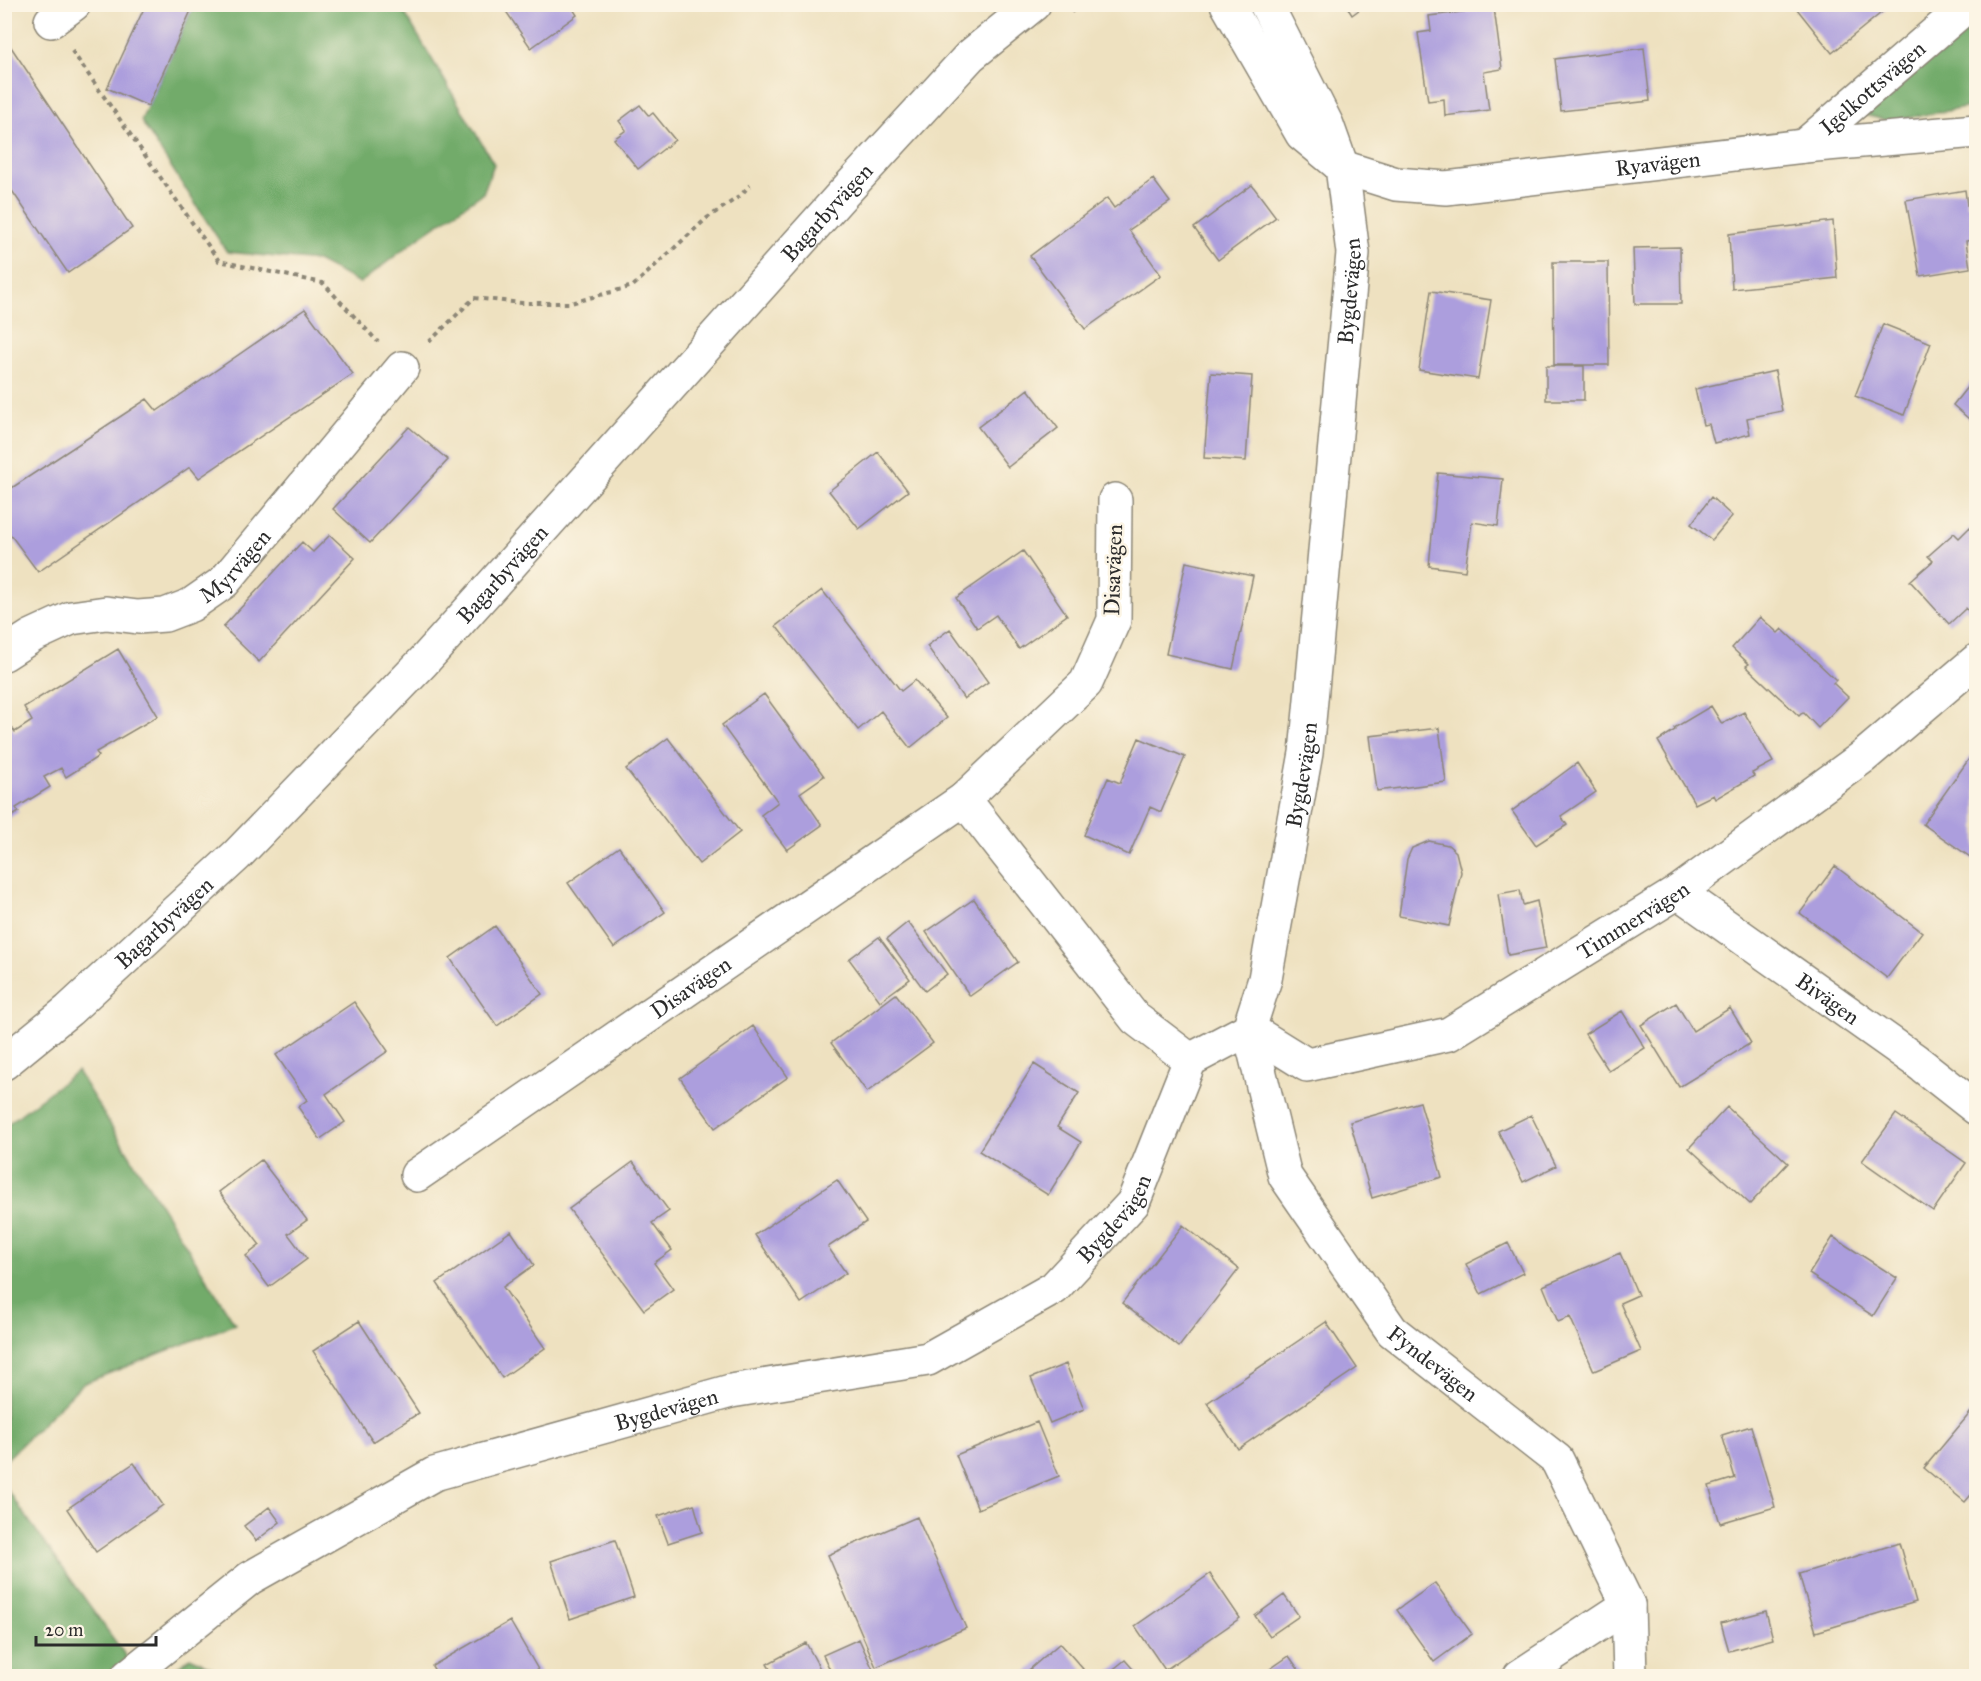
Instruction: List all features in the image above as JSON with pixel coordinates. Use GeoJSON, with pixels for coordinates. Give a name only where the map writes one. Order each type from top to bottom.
{"type":"FeatureCollection","features":[{"type":"Feature","properties":{"kind":"street","name":"Bagarbyvägen"},"geometry":{"type":"LineString","coordinates":[[970,56],[1000,4]]}},
{"type":"Feature","properties":{"kind":"street","name":"Bagarbyvägen"},"geometry":{"type":"LineString","coordinates":[[4,1063],[69,1010],[237,855],[407,679],[840,197],[970,56],[1034,4]]}},
{"type":"Feature","properties":{"kind":"street"},"geometry":{"type":"LineString","coordinates":[[1227,4],[1302,134],[1342,167]]}},
{"type":"Feature","properties":{"kind":"street","name":"Bygdevägen"},"geometry":{"type":"LineString","coordinates":[[1249,1029],[1265,979],[1306,753],[1353,253],[1342,167],[1328,126],[1266,4]]}},
{"type":"Feature","properties":{"kind":"street","name":"Igelkottsvägen"},"geometry":{"type":"LineString","coordinates":[[1804,146],[1969,4]]}},
{"type":"Feature","properties":{"kind":"street","name":"Ryavägen"},"geometry":{"type":"LineString","coordinates":[[1342,167],[1396,183],[1446,188],[1804,146],[1977,131]]}},
{"type":"Feature","properties":{"kind":"street","name":"Myrvägen"},"geometry":{"type":"LineString","coordinates":[[4,654],[32,636],[71,618],[106,613],[138,617],[165,615],[191,606],[224,582],[402,368]]}},
{"type":"Feature","properties":{"kind":"street","name":"Disavägen"},"geometry":{"type":"LineString","coordinates":[[417,1175],[964,799],[1086,683],[1114,620],[1115,500]]}},
{"type":"Feature","properties":{"kind":"street","name":"Timmervägen"},"geometry":{"type":"LineString","coordinates":[[1249,1029],[1307,1065],[1449,1034],[1678,892],[1863,757],[1977,661]]}},
{"type":"Feature","properties":{"kind":"street"},"geometry":{"type":"LineString","coordinates":[[964,799],[1136,1019],[1190,1060],[1249,1029]]}},
{"type":"Feature","properties":{"kind":"street","name":"Bivägen"},"geometry":{"type":"LineString","coordinates":[[1678,892],[1915,1060],[1977,1108]]}},
{"type":"Feature","properties":{"kind":"street","name":"Fyndevägen"},"geometry":{"type":"LineString","coordinates":[[1249,1029],[1285,1176],[1392,1331],[1557,1460],[1628,1605],[1630,1677]]}},
{"type":"Feature","properties":{"kind":"street","name":"Bygdevägen"},"geometry":{"type":"LineString","coordinates":[[128,1677],[250,1578],[434,1474],[731,1391],[928,1359],[1054,1288],[1133,1203],[1190,1060]]}},
{"type":"Feature","properties":{"kind":"street"},"geometry":{"type":"LineString","coordinates":[[1520,1677],[1628,1605]]}},
{"type":"Feature","properties":{"kind":"path"},"geometry":{"type":"LineString","coordinates":[[63,13],[219,261],[322,283],[402,368],[474,298],[522,303],[571,303],[633,286],[707,218],[740,196],[750,185]]}},
{"type":"Feature","properties":{"kind":"green space"},"geometry":{"type":"Polygon","coordinates":[[[194,5],[400,5],[494,164],[483,193],[417,239],[360,283],[317,261],[227,252],[141,121],[194,5]]]}},
{"type":"Feature","properties":{"kind":"green space"},"geometry":{"type":"Polygon","coordinates":[[[1976,16],[1976,106],[1889,121],[1865,115],[1921,62],[1976,16]]]}},
{"type":"Feature","properties":{"kind":"green space"},"geometry":{"type":"Polygon","coordinates":[[[77,1071],[235,1324],[82,1384],[5,1461],[5,1126],[77,1071]]]}},
{"type":"Feature","properties":{"kind":"green space"},"geometry":{"type":"Polygon","coordinates":[[[5,1487],[140,1676],[5,1676],[5,1487]]]}},
{"type":"Feature","properties":{"kind":"green space"},"geometry":{"type":"Polygon","coordinates":[[[190,1657],[230,1676],[169,1676],[190,1657]]]}},
{"type":"Feature","properties":{"kind":"building"},"geometry":{"type":"Polygon","coordinates":[[[146,4],[194,4],[148,106],[107,88],[146,4]]]}},
{"type":"Feature","properties":{"kind":"building"},"geometry":{"type":"Polygon","coordinates":[[[501,4],[570,4],[577,15],[531,48],[501,4]]]}},
{"type":"Feature","properties":{"kind":"building"},"geometry":{"type":"Polygon","coordinates":[[[1345,4],[1367,4],[1352,15],[1345,4]]]}},
{"type":"Feature","properties":{"kind":"building"},"geometry":{"type":"Polygon","coordinates":[[[1793,4],[1892,4],[1832,53],[1793,4]]]}},
{"type":"Feature","properties":{"kind":"building"},"geometry":{"type":"Polygon","coordinates":[[[1494,8],[1502,69],[1484,72],[1489,110],[1445,116],[1444,99],[1428,101],[1418,33],[1431,31],[1429,16],[1494,8]]]}},
{"type":"Feature","properties":{"kind":"building"},"geometry":{"type":"Polygon","coordinates":[[[9,44],[132,228],[68,273],[4,179],[4,47],[9,44]]]}},
{"type":"Feature","properties":{"kind":"building"},"geometry":{"type":"Polygon","coordinates":[[[1644,48],[1650,101],[1561,111],[1555,59],[1644,48]]]}},
{"type":"Feature","properties":{"kind":"building"},"geometry":{"type":"Polygon","coordinates":[[[640,105],[649,116],[653,113],[675,140],[638,169],[614,139],[626,130],[619,121],[640,105]]]}},
{"type":"Feature","properties":{"kind":"building"},"geometry":{"type":"Polygon","coordinates":[[[1153,179],[1170,202],[1129,230],[1161,275],[1085,329],[1030,256],[1107,198],[1114,208],[1153,179]]]}},
{"type":"Feature","properties":{"kind":"building"},"geometry":{"type":"Polygon","coordinates":[[[1252,185],[1276,217],[1218,260],[1194,228],[1252,185]]]}},
{"type":"Feature","properties":{"kind":"building"},"geometry":{"type":"Polygon","coordinates":[[[1965,190],[1967,205],[1976,203],[1976,239],[1966,241],[1970,268],[1920,276],[1906,200],[1965,190]]]}},
{"type":"Feature","properties":{"kind":"building"},"geometry":{"type":"Polygon","coordinates":[[[1833,221],[1837,278],[1732,289],[1729,234],[1833,221]]]}},
{"type":"Feature","properties":{"kind":"building"},"geometry":{"type":"Polygon","coordinates":[[[1680,247],[1681,304],[1635,304],[1633,248],[1680,247]]]}},
{"type":"Feature","properties":{"kind":"building"},"geometry":{"type":"Polygon","coordinates":[[[1553,262],[1608,262],[1609,365],[1554,365],[1553,262]]]}},
{"type":"Feature","properties":{"kind":"building"},"geometry":{"type":"Polygon","coordinates":[[[1431,291],[1491,300],[1478,379],[1419,370],[1431,291]]]}},
{"type":"Feature","properties":{"kind":"building"},"geometry":{"type":"Polygon","coordinates":[[[305,309],[353,374],[199,478],[190,467],[38,572],[4,526],[4,493],[147,399],[157,411],[305,309]]]}},
{"type":"Feature","properties":{"kind":"building"},"geometry":{"type":"Polygon","coordinates":[[[1883,324],[1931,343],[1904,415],[1855,396],[1883,324]]]}},
{"type":"Feature","properties":{"kind":"building"},"geometry":{"type":"Polygon","coordinates":[[[1546,366],[1584,366],[1584,400],[1546,400],[1546,366]]]}},
{"type":"Feature","properties":{"kind":"building"},"geometry":{"type":"Polygon","coordinates":[[[1775,371],[1782,411],[1747,418],[1750,434],[1714,443],[1709,424],[1703,425],[1695,389],[1775,371]]]}},
{"type":"Feature","properties":{"kind":"building"},"geometry":{"type":"Polygon","coordinates":[[[1211,373],[1252,376],[1246,461],[1204,458],[1211,373]]]}},
{"type":"Feature","properties":{"kind":"building"},"geometry":{"type":"Polygon","coordinates":[[[1976,376],[1976,425],[1953,405],[1976,376]]]}},
{"type":"Feature","properties":{"kind":"building"},"geometry":{"type":"Polygon","coordinates":[[[1028,389],[1058,428],[1008,467],[978,427],[1028,389]]]}},
{"type":"Feature","properties":{"kind":"building"},"geometry":{"type":"Polygon","coordinates":[[[409,427],[448,460],[370,543],[333,509],[409,427]]]}},
{"type":"Feature","properties":{"kind":"building"},"geometry":{"type":"Polygon","coordinates":[[[878,452],[908,491],[859,529],[829,491],[878,452]]]}},
{"type":"Feature","properties":{"kind":"building"},"geometry":{"type":"Polygon","coordinates":[[[1438,473],[1503,479],[1498,526],[1472,522],[1465,571],[1429,566],[1438,473]]]}},
{"type":"Feature","properties":{"kind":"building"},"geometry":{"type":"Polygon","coordinates":[[[1711,497],[1732,516],[1712,540],[1691,524],[1711,497]]]}},
{"type":"Feature","properties":{"kind":"building"},"geometry":{"type":"Polygon","coordinates":[[[1970,527],[1976,534],[1976,605],[1969,612],[1966,608],[1949,624],[1910,581],[1933,561],[1928,556],[1954,533],[1959,538],[1970,527]]]}},
{"type":"Feature","properties":{"kind":"building"},"geometry":{"type":"Polygon","coordinates":[[[330,535],[355,558],[259,662],[223,627],[302,542],[313,552],[330,535]]]}},
{"type":"Feature","properties":{"kind":"building"},"geometry":{"type":"Polygon","coordinates":[[[1023,551],[1067,615],[1019,649],[996,615],[977,628],[956,598],[1023,551]]]}},
{"type":"Feature","properties":{"kind":"building"},"geometry":{"type":"Polygon","coordinates":[[[1186,562],[1253,576],[1233,669],[1166,654],[1186,562]]]}},
{"type":"Feature","properties":{"kind":"building"},"geometry":{"type":"Polygon","coordinates":[[[822,590],[901,691],[915,680],[947,718],[910,748],[881,711],[858,730],[776,626],[822,590]]]}},
{"type":"Feature","properties":{"kind":"building"},"geometry":{"type":"Polygon","coordinates":[[[1760,617],[1778,633],[1782,629],[1836,680],[1833,683],[1848,697],[1818,728],[1803,712],[1799,716],[1746,666],[1749,664],[1732,648],[1760,617]]]}},
{"type":"Feature","properties":{"kind":"building"},"geometry":{"type":"Polygon","coordinates":[[[950,629],[988,682],[964,699],[927,646],[950,629]]]}},
{"type":"Feature","properties":{"kind":"building"},"geometry":{"type":"Polygon","coordinates":[[[118,649],[158,716],[96,752],[99,756],[66,777],[61,768],[44,777],[50,787],[16,808],[19,812],[4,821],[4,724],[8,722],[15,732],[32,721],[24,707],[118,649]]]}},
{"type":"Feature","properties":{"kind":"building"},"geometry":{"type":"Polygon","coordinates":[[[764,694],[824,776],[800,793],[822,825],[787,850],[761,815],[778,802],[722,725],[764,694]]]}},
{"type":"Feature","properties":{"kind":"building"},"geometry":{"type":"Polygon","coordinates":[[[1711,706],[1722,724],[1744,712],[1773,762],[1752,773],[1754,776],[1715,799],[1713,795],[1695,804],[1658,741],[1675,730],[1674,728],[1711,706]]]}},
{"type":"Feature","properties":{"kind":"building"},"geometry":{"type":"Polygon","coordinates":[[[1439,728],[1446,782],[1377,791],[1370,736],[1439,728]]]}},
{"type":"Feature","properties":{"kind":"building"},"geometry":{"type":"Polygon","coordinates":[[[668,738],[740,832],[699,864],[626,769],[668,738]]]}},
{"type":"Feature","properties":{"kind":"building"},"geometry":{"type":"Polygon","coordinates":[[[1139,738],[1185,757],[1161,812],[1150,807],[1129,855],[1084,835],[1108,778],[1120,783],[1139,738]]]}},
{"type":"Feature","properties":{"kind":"building"},"geometry":{"type":"Polygon","coordinates":[[[1971,756],[1976,760],[1976,861],[1923,824],[1971,756]]]}},
{"type":"Feature","properties":{"kind":"building"},"geometry":{"type":"Polygon","coordinates":[[[1577,763],[1596,792],[1561,816],[1567,825],[1536,845],[1512,811],[1577,763]]]}},
{"type":"Feature","properties":{"kind":"building"},"geometry":{"type":"Polygon","coordinates":[[[1429,841],[1448,845],[1456,852],[1461,872],[1449,926],[1399,916],[1407,859],[1412,848],[1429,841]]]}},
{"type":"Feature","properties":{"kind":"building"},"geometry":{"type":"Polygon","coordinates":[[[619,847],[665,912],[614,948],[568,883],[619,847]]]}},
{"type":"Feature","properties":{"kind":"building"},"geometry":{"type":"Polygon","coordinates":[[[1835,866],[1922,932],[1887,978],[1800,913],[1835,866]]]}},
{"type":"Feature","properties":{"kind":"building"},"geometry":{"type":"Polygon","coordinates":[[[1520,890],[1523,905],[1537,901],[1546,948],[1508,955],[1498,894],[1520,890]]]}},
{"type":"Feature","properties":{"kind":"building"},"geometry":{"type":"Polygon","coordinates":[[[974,899],[1018,962],[970,996],[926,932],[974,899]]]}},
{"type":"Feature","properties":{"kind":"building"},"geometry":{"type":"Polygon","coordinates":[[[908,922],[947,974],[925,991],[887,939],[908,922]]]}},
{"type":"Feature","properties":{"kind":"building"},"geometry":{"type":"Polygon","coordinates":[[[495,926],[542,994],[497,1026],[450,958],[495,926]]]}},
{"type":"Feature","properties":{"kind":"building"},"geometry":{"type":"Polygon","coordinates":[[[879,937],[910,979],[880,1001],[849,959],[879,937]]]}},
{"type":"Feature","properties":{"kind":"building"},"geometry":{"type":"Polygon","coordinates":[[[896,994],[933,1043],[867,1092],[831,1043],[896,994]]]}},
{"type":"Feature","properties":{"kind":"building"},"geometry":{"type":"Polygon","coordinates":[[[354,1002],[388,1051],[326,1094],[345,1122],[320,1139],[298,1107],[307,1100],[276,1055],[354,1002]]]}},
{"type":"Feature","properties":{"kind":"building"},"geometry":{"type":"Polygon","coordinates":[[[1676,1003],[1693,1031],[1730,1008],[1751,1043],[1679,1087],[1641,1025],[1676,1003]]]}},
{"type":"Feature","properties":{"kind":"building"},"geometry":{"type":"Polygon","coordinates":[[[1622,1011],[1645,1048],[1609,1071],[1585,1034],[1622,1011]]]}},
{"type":"Feature","properties":{"kind":"building"},"geometry":{"type":"Polygon","coordinates":[[[753,1026],[788,1077],[715,1128],[680,1078],[753,1026]]]}},
{"type":"Feature","properties":{"kind":"building"},"geometry":{"type":"Polygon","coordinates":[[[1034,1064],[1079,1093],[1057,1127],[1081,1142],[1048,1195],[979,1151],[1034,1064]]]}},
{"type":"Feature","properties":{"kind":"building"},"geometry":{"type":"Polygon","coordinates":[[[1420,1102],[1442,1177],[1372,1198],[1350,1122],[1420,1102]]]}},
{"type":"Feature","properties":{"kind":"building"},"geometry":{"type":"Polygon","coordinates":[[[1727,1107],[1788,1163],[1750,1204],[1689,1148],[1727,1107]]]}},
{"type":"Feature","properties":{"kind":"building"},"geometry":{"type":"Polygon","coordinates":[[[1896,1114],[1966,1163],[1933,1211],[1862,1161],[1896,1114]]]}},
{"type":"Feature","properties":{"kind":"building"},"geometry":{"type":"Polygon","coordinates":[[[1531,1115],[1556,1166],[1523,1182],[1498,1131],[1531,1115]]]}},
{"type":"Feature","properties":{"kind":"building"},"geometry":{"type":"Polygon","coordinates":[[[261,1160],[307,1220],[288,1234],[307,1259],[269,1287],[246,1256],[260,1245],[219,1192],[261,1160]]]}},
{"type":"Feature","properties":{"kind":"building"},"geometry":{"type":"Polygon","coordinates":[[[633,1162],[669,1211],[652,1223],[672,1250],[654,1263],[673,1289],[644,1310],[569,1209],[633,1162]]]}},
{"type":"Feature","properties":{"kind":"building"},"geometry":{"type":"Polygon","coordinates":[[[837,1180],[866,1222],[828,1247],[846,1273],[801,1303],[755,1235],[837,1180]]]}},
{"type":"Feature","properties":{"kind":"building"},"geometry":{"type":"Polygon","coordinates":[[[1183,1225],[1239,1269],[1179,1347],[1122,1303],[1183,1225]]]}},
{"type":"Feature","properties":{"kind":"building"},"geometry":{"type":"Polygon","coordinates":[[[511,1231],[534,1265],[503,1287],[545,1348],[502,1378],[437,1283],[511,1231]]]}},
{"type":"Feature","properties":{"kind":"building"},"geometry":{"type":"Polygon","coordinates":[[[1833,1237],[1897,1278],[1873,1316],[1809,1274],[1833,1237]]]}},
{"type":"Feature","properties":{"kind":"building"},"geometry":{"type":"Polygon","coordinates":[[[1508,1243],[1523,1273],[1481,1294],[1466,1264],[1508,1243]]]}},
{"type":"Feature","properties":{"kind":"building"},"geometry":{"type":"Polygon","coordinates":[[[1620,1253],[1638,1295],[1620,1303],[1641,1351],[1594,1371],[1570,1317],[1558,1322],[1543,1286],[1620,1253]]]}},
{"type":"Feature","properties":{"kind":"building"},"geometry":{"type":"Polygon","coordinates":[[[359,1321],[419,1413],[373,1442],[313,1351],[359,1321]]]}},
{"type":"Feature","properties":{"kind":"building"},"geometry":{"type":"Polygon","coordinates":[[[1326,1322],[1357,1368],[1238,1449],[1207,1403],[1326,1322]]]}},
{"type":"Feature","properties":{"kind":"building"},"geometry":{"type":"Polygon","coordinates":[[[1066,1364],[1084,1409],[1050,1423],[1031,1378],[1066,1364]]]}},
{"type":"Feature","properties":{"kind":"building"},"geometry":{"type":"Polygon","coordinates":[[[1976,1406],[1976,1489],[1965,1502],[1924,1468],[1976,1406]]]}},
{"type":"Feature","properties":{"kind":"building"},"geometry":{"type":"Polygon","coordinates":[[[1037,1422],[1059,1476],[978,1509],[956,1455],[1037,1422]]]}},
{"type":"Feature","properties":{"kind":"building"},"geometry":{"type":"Polygon","coordinates":[[[1751,1426],[1775,1507],[1720,1523],[1709,1486],[1735,1478],[1722,1435],[1751,1426]]]}},
{"type":"Feature","properties":{"kind":"building"},"geometry":{"type":"Polygon","coordinates":[[[134,1463],[163,1505],[96,1552],[67,1509],[134,1463]]]}},
{"type":"Feature","properties":{"kind":"building"},"geometry":{"type":"Polygon","coordinates":[[[694,1504],[702,1532],[668,1543],[658,1516],[694,1504]]]}},
{"type":"Feature","properties":{"kind":"building"},"geometry":{"type":"Polygon","coordinates":[[[269,1507],[280,1522],[256,1541],[244,1526],[269,1507]]]}},
{"type":"Feature","properties":{"kind":"building"},"geometry":{"type":"Polygon","coordinates":[[[917,1517],[966,1628],[876,1667],[828,1555],[917,1517]]]}},
{"type":"Feature","properties":{"kind":"building"},"geometry":{"type":"Polygon","coordinates":[[[615,1540],[634,1597],[570,1619],[551,1561],[615,1540]]]}},
{"type":"Feature","properties":{"kind":"building"},"geometry":{"type":"Polygon","coordinates":[[[1899,1543],[1916,1602],[1816,1632],[1799,1574],[1899,1543]]]}},
{"type":"Feature","properties":{"kind":"building"},"geometry":{"type":"Polygon","coordinates":[[[1210,1574],[1240,1618],[1165,1670],[1135,1626],[1210,1574]]]}},
{"type":"Feature","properties":{"kind":"building"},"geometry":{"type":"Polygon","coordinates":[[[1435,1583],[1472,1634],[1434,1662],[1397,1610],[1435,1583]]]}},
{"type":"Feature","properties":{"kind":"building"},"geometry":{"type":"Polygon","coordinates":[[[1284,1595],[1299,1616],[1270,1636],[1255,1616],[1284,1595]]]}},
{"type":"Feature","properties":{"kind":"building"},"geometry":{"type":"Polygon","coordinates":[[[1766,1611],[1773,1639],[1729,1651],[1721,1623],[1766,1611]]]}},
{"type":"Feature","properties":{"kind":"building"},"geometry":{"type":"Polygon","coordinates":[[[510,1621],[540,1673],[534,1676],[438,1676],[432,1666],[510,1621]]]}},
{"type":"Feature","properties":{"kind":"building"},"geometry":{"type":"Polygon","coordinates":[[[859,1639],[876,1676],[833,1676],[823,1655],[859,1639]]]}},
{"type":"Feature","properties":{"kind":"building"},"geometry":{"type":"Polygon","coordinates":[[[806,1643],[824,1676],[774,1676],[767,1664],[806,1643]]]}},
{"type":"Feature","properties":{"kind":"building"},"geometry":{"type":"Polygon","coordinates":[[[1060,1643],[1083,1669],[1075,1676],[1022,1676],[1060,1643]]]}},
{"type":"Feature","properties":{"kind":"building"},"geometry":{"type":"Polygon","coordinates":[[[1289,1656],[1303,1676],[1260,1676],[1289,1656]]]}},
{"type":"Feature","properties":{"kind":"building"},"geometry":{"type":"Polygon","coordinates":[[[1125,1660],[1139,1676],[1105,1676],[1125,1660]]]}}]}
